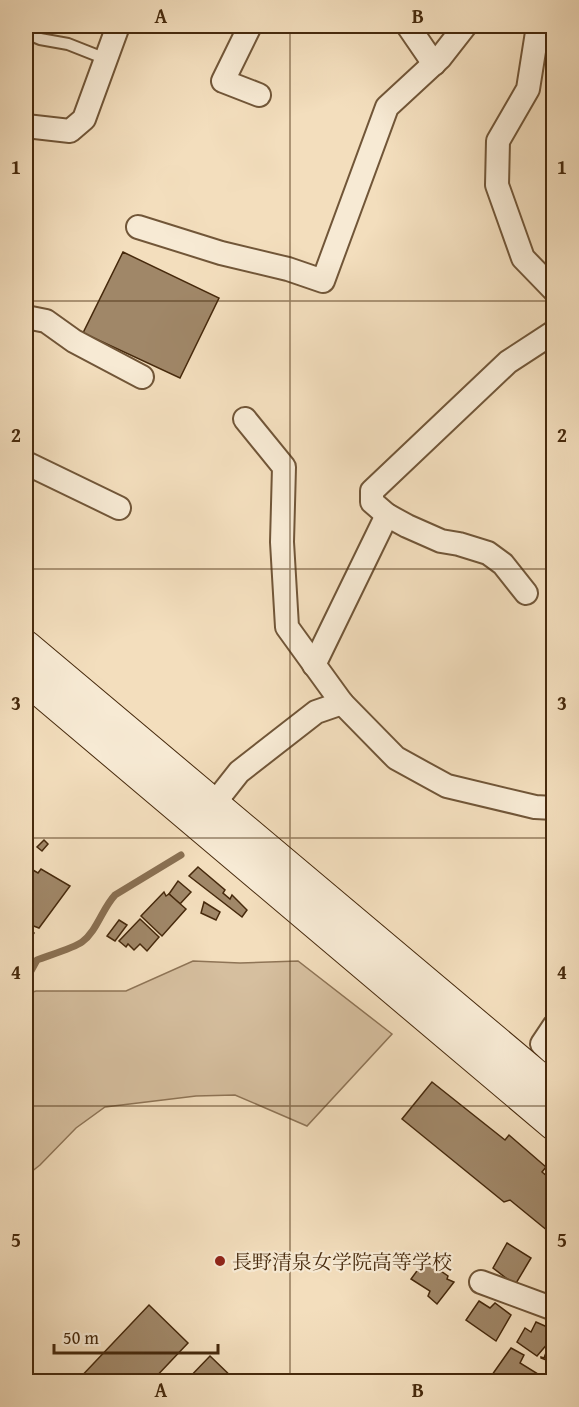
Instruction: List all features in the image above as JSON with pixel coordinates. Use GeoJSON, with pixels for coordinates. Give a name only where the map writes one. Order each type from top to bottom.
{"type":"FeatureCollection","features":[{"type":"Feature","properties":{"kind":"street"},"geometry":{"type":"LineString","coordinates":[[26,128],[70,131],[84,118],[118,26]]}},
{"type":"Feature","properties":{"kind":"street"},"geometry":{"type":"LineString","coordinates":[[250,26],[223,81],[259,95]]}},
{"type":"Feature","properties":{"kind":"street"},"geometry":{"type":"LineString","coordinates":[[408,26],[434,64]]}},
{"type":"Feature","properties":{"kind":"street"},"geometry":{"type":"LineString","coordinates":[[138,227],[323,281],[387,106],[440,58],[465,26]]}},
{"type":"Feature","properties":{"kind":"street"},"geometry":{"type":"LineString","coordinates":[[538,26],[528,89],[498,141],[497,185],[524,258],[554,290]]}},
{"type":"Feature","properties":{"kind":"street"},"geometry":{"type":"LineString","coordinates":[[26,317],[46,321],[74,341],[142,377]]}},
{"type":"Feature","properties":{"kind":"street"},"geometry":{"type":"LineString","coordinates":[[526,593],[503,564],[488,553],[459,544],[441,542],[407,526],[387,515],[372,502],[372,491],[508,362],[554,332]]}},
{"type":"Feature","properties":{"kind":"street"},"geometry":{"type":"LineString","coordinates":[[245,419],[284,467],[282,542],[286,627],[342,703],[396,758],[447,786],[535,807],[554,808]]}},
{"type":"Feature","properties":{"kind":"street"},"geometry":{"type":"LineString","coordinates":[[26,463],[119,508]]}},
{"type":"Feature","properties":{"kind":"street"},"geometry":{"type":"LineString","coordinates":[[314,665],[387,515]]}},
{"type":"Feature","properties":{"kind":"street"},"geometry":{"type":"LineString","coordinates":[[26,647],[554,1091]]}},
{"type":"Feature","properties":{"kind":"street"},"geometry":{"type":"LineString","coordinates":[[26,678],[554,1124]]}},
{"type":"Feature","properties":{"kind":"street"},"geometry":{"type":"LineString","coordinates":[[213,805],[239,772],[316,712],[342,703]]}},
{"type":"Feature","properties":{"kind":"street"},"geometry":{"type":"LineString","coordinates":[[554,1026],[542,1044],[554,1055]]}},
{"type":"Feature","properties":{"kind":"street"},"geometry":{"type":"LineString","coordinates":[[481,1282],[554,1309]]}},
{"type":"Feature","properties":{"kind":"lane"},"geometry":{"type":"LineString","coordinates":[[26,33],[40,39],[68,44],[106,59]]}},
{"type":"Feature","properties":{"kind":"shaded area"},"geometry":{"type":"Polygon","coordinates":[[[193,961],[240,963],[298,961],[392,1034],[307,1126],[235,1095],[196,1096],[105,1107],[76,1128],[26,1176],[26,994],[36,991],[126,991],[193,961]]]}},
{"type":"Feature","properties":{"kind":"building"},"geometry":{"type":"Polygon","coordinates":[[[123,252],[219,298],[180,378],[83,333],[123,252]]]}},
{"type":"Feature","properties":{"kind":"building"},"geometry":{"type":"Polygon","coordinates":[[[44,840],[48,844],[42,851],[37,847],[44,840]]]}},
{"type":"Feature","properties":{"kind":"building"},"geometry":{"type":"Polygon","coordinates":[[[26,866],[38,873],[41,869],[70,886],[39,928],[31,925],[30,928],[26,925],[26,866]]]}},
{"type":"Feature","properties":{"kind":"building"},"geometry":{"type":"Polygon","coordinates":[[[198,867],[225,890],[223,893],[230,899],[232,895],[247,910],[242,917],[189,876],[198,867]]]}},
{"type":"Feature","properties":{"kind":"building"},"geometry":{"type":"Polygon","coordinates":[[[178,881],[191,892],[180,904],[169,894],[178,881]]]}},
{"type":"Feature","properties":{"kind":"building"},"geometry":{"type":"Polygon","coordinates":[[[164,892],[166,896],[169,894],[186,909],[162,936],[141,916],[164,892]]]}},
{"type":"Feature","properties":{"kind":"building"},"geometry":{"type":"Polygon","coordinates":[[[204,902],[220,912],[216,920],[201,913],[204,902]]]}},
{"type":"Feature","properties":{"kind":"building"},"geometry":{"type":"Polygon","coordinates":[[[140,919],[159,937],[147,951],[140,944],[134,950],[128,944],[126,947],[119,941],[140,919]]]}},
{"type":"Feature","properties":{"kind":"building"},"geometry":{"type":"Polygon","coordinates":[[[119,920],[127,925],[115,941],[107,936],[119,920]]]}},
{"type":"Feature","properties":{"kind":"building"},"geometry":{"type":"Polygon","coordinates":[[[26,928],[34,933],[26,946],[26,928]]]}},
{"type":"Feature","properties":{"kind":"building"},"geometry":{"type":"Polygon","coordinates":[[[432,1082],[505,1140],[509,1135],[546,1167],[542,1172],[554,1182],[554,1236],[510,1200],[504,1202],[402,1119],[432,1082]]]}},
{"type":"Feature","properties":{"kind":"building"},"geometry":{"type":"Polygon","coordinates":[[[507,1243],[531,1258],[515,1285],[493,1268],[507,1243]]]}},
{"type":"Feature","properties":{"kind":"building"},"geometry":{"type":"Polygon","coordinates":[[[425,1260],[448,1276],[447,1279],[454,1282],[437,1304],[428,1296],[430,1291],[411,1279],[425,1260]]]}},
{"type":"Feature","properties":{"kind":"building"},"geometry":{"type":"Polygon","coordinates":[[[479,1301],[490,1308],[495,1303],[511,1315],[496,1341],[466,1320],[479,1301]]]}},
{"type":"Feature","properties":{"kind":"building"},"geometry":{"type":"Polygon","coordinates":[[[149,1305],[188,1343],[151,1382],[76,1382],[149,1305]]]}},
{"type":"Feature","properties":{"kind":"building"},"geometry":{"type":"Polygon","coordinates":[[[536,1322],[554,1330],[554,1342],[552,1344],[549,1342],[537,1356],[517,1342],[525,1328],[531,1332],[536,1322]]]}},
{"type":"Feature","properties":{"kind":"building"},"geometry":{"type":"Polygon","coordinates":[[[511,1348],[524,1355],[520,1363],[538,1374],[534,1382],[487,1382],[511,1348]]]}},
{"type":"Feature","properties":{"kind":"building"},"geometry":{"type":"Polygon","coordinates":[[[547,1350],[553,1353],[549,1361],[541,1358],[544,1358],[547,1350]]]}},
{"type":"Feature","properties":{"kind":"building"},"geometry":{"type":"Polygon","coordinates":[[[210,1356],[237,1382],[185,1382],[210,1356]]]}},
{"type":"Feature","properties":{"kind":"waterway"},"geometry":{"type":"LineString","coordinates":[[26,980],[37,960],[82,942],[96,926],[115,895],[181,855]]}},
{"type":"Feature","properties":{"kind":"place","name":"長野清泉女学院高等学校"},"geometry":{"type":"Point","coordinates":[220,1261]}}]}
